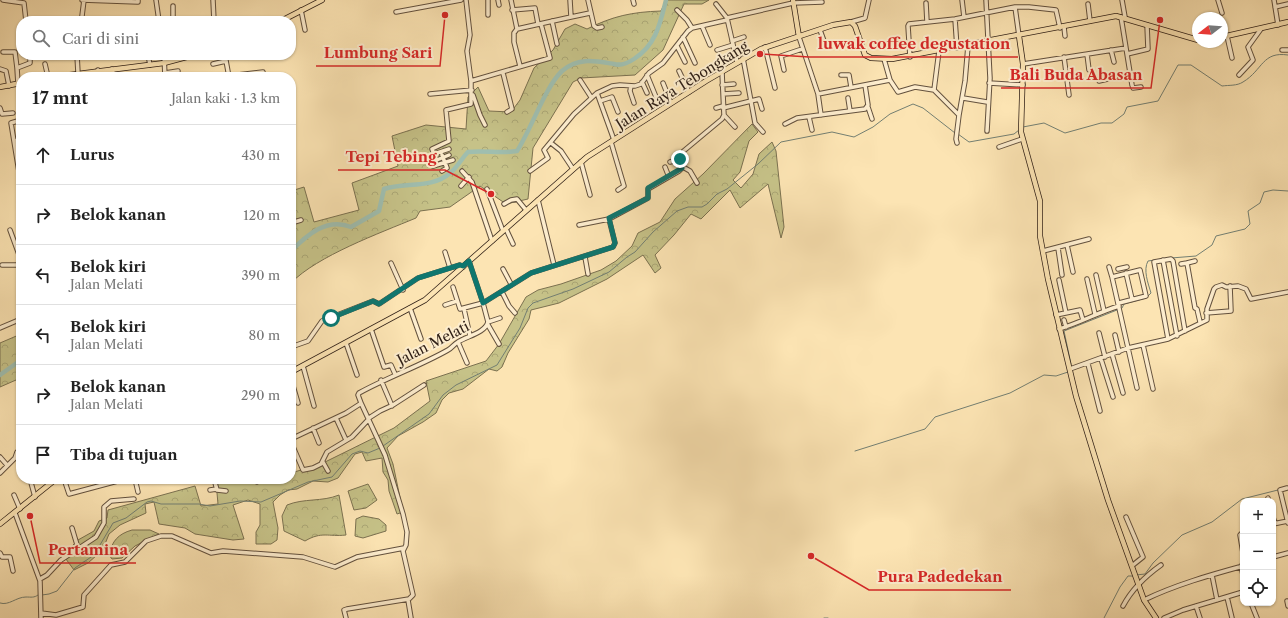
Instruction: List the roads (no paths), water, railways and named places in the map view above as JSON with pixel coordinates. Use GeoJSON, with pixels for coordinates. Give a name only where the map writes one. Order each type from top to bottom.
{"type":"FeatureCollection","features":[{"type":"Feature","properties":{"kind":"main road"},"geometry":{"type":"LineString","coordinates":[[290,16],[322,0]]}},
{"type":"Feature","properties":{"kind":"main road"},"geometry":{"type":"LineString","coordinates":[[793,1],[799,37]]}},
{"type":"Feature","properties":{"kind":"main road"},"geometry":{"type":"LineString","coordinates":[[851,22],[856,29],[864,54],[871,58],[884,59],[957,48],[1090,21],[1123,17],[1192,38]]}},
{"type":"Feature","properties":{"kind":"main road","name":"Jalan Raya Tebongkang"},"geometry":{"type":"LineString","coordinates":[[296,370],[428,298],[581,162],[671,103],[743,58],[766,47],[851,22]]}},
{"type":"Feature","properties":{"kind":"main road"},"geometry":{"type":"LineString","coordinates":[[1228,35],[1288,22]]}},
{"type":"Feature","properties":{"kind":"main road"},"geometry":{"type":"LineString","coordinates":[[1019,36],[1023,64],[1020,129],[1040,201],[1039,232],[1056,315],[1085,426],[1104,486],[1133,565],[1144,600],[1156,618]]}},
{"type":"Feature","properties":{"kind":"main road"},"geometry":{"type":"LineString","coordinates":[[85,72],[150,65],[175,60]]}},
{"type":"Feature","properties":{"kind":"main road"},"geometry":{"type":"LineString","coordinates":[[0,87],[16,84]]}},
{"type":"Feature","properties":{"kind":"main road"},"geometry":{"type":"LineString","coordinates":[[0,524],[50,484]]}},
{"type":"Feature","properties":{"kind":"street"},"geometry":{"type":"LineString","coordinates":[[4,0],[24,3],[25,16]]}},
{"type":"Feature","properties":{"kind":"street"},"geometry":{"type":"LineString","coordinates":[[82,16],[83,0],[138,2],[138,0]]}},
{"type":"Feature","properties":{"kind":"street"},"geometry":{"type":"LineString","coordinates":[[156,0],[158,16]]}},
{"type":"Feature","properties":{"kind":"street"},"geometry":{"type":"LineString","coordinates":[[213,0],[214,16]]}},
{"type":"Feature","properties":{"kind":"street"},"geometry":{"type":"LineString","coordinates":[[396,12],[461,0]]}},
{"type":"Feature","properties":{"kind":"street"},"geometry":{"type":"LineString","coordinates":[[449,149],[434,154],[432,149],[450,141],[445,111],[471,105],[472,91],[467,51],[470,35],[466,0]]}},
{"type":"Feature","properties":{"kind":"street"},"geometry":{"type":"LineString","coordinates":[[488,0],[488,15]]}},
{"type":"Feature","properties":{"kind":"street"},"geometry":{"type":"LineString","coordinates":[[498,0],[499,5]]}},
{"type":"Feature","properties":{"kind":"street"},"geometry":{"type":"LineString","coordinates":[[510,0],[517,29],[513,36],[520,66]]}},
{"type":"Feature","properties":{"kind":"street"},"geometry":{"type":"LineString","coordinates":[[570,0],[571,17]]}},
{"type":"Feature","properties":{"kind":"street"},"geometry":{"type":"LineString","coordinates":[[588,0],[594,26],[597,28],[602,27]]}},
{"type":"Feature","properties":{"kind":"street"},"geometry":{"type":"LineString","coordinates":[[851,22],[865,18],[869,0]]}},
{"type":"Feature","properties":{"kind":"street"},"geometry":{"type":"LineString","coordinates":[[962,0],[964,16]]}},
{"type":"Feature","properties":{"kind":"street"},"geometry":{"type":"LineString","coordinates":[[986,0],[990,41],[990,84],[987,102],[987,131]]}},
{"type":"Feature","properties":{"kind":"street"},"geometry":{"type":"LineString","coordinates":[[1122,0],[1129,74],[1132,86],[1141,87]]}},
{"type":"Feature","properties":{"kind":"street"},"geometry":{"type":"LineString","coordinates":[[1218,0],[1222,12]]}},
{"type":"Feature","properties":{"kind":"street"},"geometry":{"type":"LineString","coordinates":[[1274,0],[1278,25]]}},
{"type":"Feature","properties":{"kind":"street"},"geometry":{"type":"LineString","coordinates":[[530,171],[548,158],[544,150],[574,114],[591,97],[597,93],[620,85],[638,85],[647,75],[661,65],[677,46],[683,36],[692,28],[793,1],[822,2]]}},
{"type":"Feature","properties":{"kind":"street"},"geometry":{"type":"LineString","coordinates":[[926,3],[927,22]]}},
{"type":"Feature","properties":{"kind":"street"},"geometry":{"type":"LineString","coordinates":[[716,4],[727,19],[737,62]]}},
{"type":"Feature","properties":{"kind":"street"},"geometry":{"type":"LineString","coordinates":[[1088,4],[1090,21]]}},
{"type":"Feature","properties":{"kind":"street"},"geometry":{"type":"LineString","coordinates":[[1275,7],[1288,4]]}},
{"type":"Feature","properties":{"kind":"street"},"geometry":{"type":"LineString","coordinates":[[173,6],[173,16]]}},
{"type":"Feature","properties":{"kind":"street"},"geometry":{"type":"LineString","coordinates":[[1015,7],[1019,36]]}},
{"type":"Feature","properties":{"kind":"street"},"geometry":{"type":"LineString","coordinates":[[910,56],[908,24],[955,19],[1015,7],[1056,10],[1065,36]]}},
{"type":"Feature","properties":{"kind":"street"},"geometry":{"type":"LineString","coordinates":[[471,81],[503,73],[520,66],[550,58],[535,8],[512,10]]}},
{"type":"Feature","properties":{"kind":"street"},"geometry":{"type":"LineString","coordinates":[[301,10],[305,30]]}},
{"type":"Feature","properties":{"kind":"street"},"geometry":{"type":"LineString","coordinates":[[677,10],[687,20],[692,28]]}},
{"type":"Feature","properties":{"kind":"street"},"geometry":{"type":"LineString","coordinates":[[517,29],[590,13]]}},
{"type":"Feature","properties":{"kind":"street"},"geometry":{"type":"LineString","coordinates":[[955,19],[957,48]]}},
{"type":"Feature","properties":{"kind":"street"},"geometry":{"type":"LineString","coordinates":[[552,21],[557,44]]}},
{"type":"Feature","properties":{"kind":"street"},"geometry":{"type":"LineString","coordinates":[[1127,54],[1148,49],[1147,25]]}},
{"type":"Feature","properties":{"kind":"street"},"geometry":{"type":"LineString","coordinates":[[702,26],[710,45]]}},
{"type":"Feature","properties":{"kind":"street"},"geometry":{"type":"LineString","coordinates":[[1240,75],[1253,60],[1248,47],[1261,29]]}},
{"type":"Feature","properties":{"kind":"street"},"geometry":{"type":"LineString","coordinates":[[820,30],[824,41]]}},
{"type":"Feature","properties":{"kind":"street"},"geometry":{"type":"LineString","coordinates":[[683,36],[695,62]]}},
{"type":"Feature","properties":{"kind":"street"},"geometry":{"type":"LineString","coordinates":[[732,41],[744,37]]}},
{"type":"Feature","properties":{"kind":"street"},"geometry":{"type":"LineString","coordinates":[[799,37],[818,94],[821,115]]}},
{"type":"Feature","properties":{"kind":"street"},"geometry":{"type":"LineString","coordinates":[[718,50],[733,45]]}},
{"type":"Feature","properties":{"kind":"street"},"geometry":{"type":"LineString","coordinates":[[1228,45],[1232,58]]}},
{"type":"Feature","properties":{"kind":"street"},"geometry":{"type":"LineString","coordinates":[[677,46],[685,62]]}},
{"type":"Feature","properties":{"kind":"street"},"geometry":{"type":"LineString","coordinates":[[957,143],[956,139],[963,98],[968,46]]}},
{"type":"Feature","properties":{"kind":"street"},"geometry":{"type":"LineString","coordinates":[[766,47],[775,88]]}},
{"type":"Feature","properties":{"kind":"street"},"geometry":{"type":"LineString","coordinates":[[1023,64],[1126,48]]}},
{"type":"Feature","properties":{"kind":"street"},"geometry":{"type":"LineString","coordinates":[[784,70],[781,56],[802,49]]}},
{"type":"Feature","properties":{"kind":"street"},"geometry":{"type":"LineString","coordinates":[[1111,50],[1114,62]]}},
{"type":"Feature","properties":{"kind":"street"},"geometry":{"type":"LineString","coordinates":[[1282,50],[1288,50]]}},
{"type":"Feature","properties":{"kind":"street"},"geometry":{"type":"LineString","coordinates":[[934,90],[939,51]]}},
{"type":"Feature","properties":{"kind":"street"},"geometry":{"type":"LineString","coordinates":[[4,52],[15,52],[17,72]]}},
{"type":"Feature","properties":{"kind":"street"},"geometry":{"type":"LineString","coordinates":[[1087,54],[1089,70]]}},
{"type":"Feature","properties":{"kind":"street"},"geometry":{"type":"LineString","coordinates":[[1064,57],[1069,95]]}},
{"type":"Feature","properties":{"kind":"street"},"geometry":{"type":"LineString","coordinates":[[743,58],[750,101],[758,127],[763,132]]}},
{"type":"Feature","properties":{"kind":"street"},"geometry":{"type":"LineString","coordinates":[[884,59],[890,80],[899,93],[915,87],[934,90],[959,115]]}},
{"type":"Feature","properties":{"kind":"street"},"geometry":{"type":"LineString","coordinates":[[16,68],[30,64],[30,60]]}},
{"type":"Feature","properties":{"kind":"street"},"geometry":{"type":"LineString","coordinates":[[77,60],[78,72]]}},
{"type":"Feature","properties":{"kind":"street"},"geometry":{"type":"LineString","coordinates":[[149,60],[150,65]]}},
{"type":"Feature","properties":{"kind":"street"},"geometry":{"type":"LineString","coordinates":[[213,64],[226,61],[228,72]]}},
{"type":"Feature","properties":{"kind":"street"},"geometry":{"type":"LineString","coordinates":[[164,63],[165,72]]}},
{"type":"Feature","properties":{"kind":"street"},"geometry":{"type":"LineString","coordinates":[[45,64],[47,72]]}},
{"type":"Feature","properties":{"kind":"street"},"geometry":{"type":"LineString","coordinates":[[0,69],[6,70],[8,86]]}},
{"type":"Feature","properties":{"kind":"street"},"geometry":{"type":"LineString","coordinates":[[679,72],[689,92]]}},
{"type":"Feature","properties":{"kind":"street"},"geometry":{"type":"LineString","coordinates":[[722,72],[724,116],[735,127]]}},
{"type":"Feature","properties":{"kind":"street"},"geometry":{"type":"LineString","coordinates":[[503,73],[512,109],[507,112]]}},
{"type":"Feature","properties":{"kind":"street"},"geometry":{"type":"LineString","coordinates":[[841,75],[849,74],[851,87]]}},
{"type":"Feature","properties":{"kind":"street"},"geometry":{"type":"LineString","coordinates":[[1099,81],[1129,74]]}},
{"type":"Feature","properties":{"kind":"street"},"geometry":{"type":"LineString","coordinates":[[647,75],[656,97]]}},
{"type":"Feature","properties":{"kind":"street"},"geometry":{"type":"LineString","coordinates":[[580,80],[591,97]]}},
{"type":"Feature","properties":{"kind":"street"},"geometry":{"type":"LineString","coordinates":[[818,94],[890,80]]}},
{"type":"Feature","properties":{"kind":"street"},"geometry":{"type":"LineString","coordinates":[[642,82],[647,93]]}},
{"type":"Feature","properties":{"kind":"street"},"geometry":{"type":"LineString","coordinates":[[663,83],[671,103]]}},
{"type":"Feature","properties":{"kind":"street"},"geometry":{"type":"LineString","coordinates":[[722,86],[734,84]]}},
{"type":"Feature","properties":{"kind":"street"},"geometry":{"type":"LineString","coordinates":[[990,84],[1022,86]]}},
{"type":"Feature","properties":{"kind":"street"},"geometry":{"type":"LineString","coordinates":[[865,85],[868,107],[872,119]]}},
{"type":"Feature","properties":{"kind":"street"},"geometry":{"type":"LineString","coordinates":[[631,86],[630,90],[634,103]]}},
{"type":"Feature","properties":{"kind":"street"},"geometry":{"type":"LineString","coordinates":[[430,94],[472,91]]}},
{"type":"Feature","properties":{"kind":"street"},"geometry":{"type":"LineString","coordinates":[[472,91],[485,125]]}},
{"type":"Feature","properties":{"kind":"street"},"geometry":{"type":"LineString","coordinates":[[597,93],[624,186],[618,190]]}},
{"type":"Feature","properties":{"kind":"street"},"geometry":{"type":"LineString","coordinates":[[723,94],[739,93]]}},
{"type":"Feature","properties":{"kind":"street"},"geometry":{"type":"LineString","coordinates":[[600,101],[612,97],[618,112]]}},
{"type":"Feature","properties":{"kind":"street"},"geometry":{"type":"LineString","coordinates":[[848,98],[850,111]]}},
{"type":"Feature","properties":{"kind":"street"},"geometry":{"type":"LineString","coordinates":[[963,98],[987,102]]}},
{"type":"Feature","properties":{"kind":"street"},"geometry":{"type":"LineString","coordinates":[[716,108],[760,99],[762,109]]}},
{"type":"Feature","properties":{"kind":"street"},"geometry":{"type":"LineString","coordinates":[[785,124],[797,118],[868,107]]}},
{"type":"Feature","properties":{"kind":"street"},"geometry":{"type":"LineString","coordinates":[[0,108],[2,114],[14,113]]}},
{"type":"Feature","properties":{"kind":"street"},"geometry":{"type":"LineString","coordinates":[[697,184],[690,171],[683,167],[680,154],[724,116]]}},
{"type":"Feature","properties":{"kind":"street"},"geometry":{"type":"LineString","coordinates":[[809,116],[812,130]]}},
{"type":"Feature","properties":{"kind":"street"},"geometry":{"type":"LineString","coordinates":[[16,122],[11,123],[16,148]]}},
{"type":"Feature","properties":{"kind":"street"},"geometry":{"type":"LineString","coordinates":[[999,146],[1022,138]]}},
{"type":"Feature","properties":{"kind":"street"},"geometry":{"type":"LineString","coordinates":[[551,143],[561,151],[573,169]]}},
{"type":"Feature","properties":{"kind":"street"},"geometry":{"type":"LineString","coordinates":[[442,152],[447,168],[442,171]]}},
{"type":"Feature","properties":{"kind":"street"},"geometry":{"type":"LineString","coordinates":[[449,155],[432,163],[434,167],[453,160]]}},
{"type":"Feature","properties":{"kind":"street"},"geometry":{"type":"LineString","coordinates":[[670,162],[680,159]]}},
{"type":"Feature","properties":{"kind":"street"},"geometry":{"type":"LineString","coordinates":[[581,162],[590,195]]}},
{"type":"Feature","properties":{"kind":"street"},"geometry":{"type":"LineString","coordinates":[[666,167],[669,177]]}},
{"type":"Feature","properties":{"kind":"street"},"geometry":{"type":"LineString","coordinates":[[579,224],[609,218],[648,198],[648,189],[683,167]]}},
{"type":"Feature","properties":{"kind":"street"},"geometry":{"type":"LineString","coordinates":[[462,172],[469,177],[492,241]]}},
{"type":"Feature","properties":{"kind":"street"},"geometry":{"type":"LineString","coordinates":[[461,186],[469,177]]}},
{"type":"Feature","properties":{"kind":"street"},"geometry":{"type":"LineString","coordinates":[[487,189],[504,230],[513,244]]}},
{"type":"Feature","properties":{"kind":"street"},"geometry":{"type":"LineString","coordinates":[[504,204],[511,200],[517,199],[526,210]]}},
{"type":"Feature","properties":{"kind":"street"},"geometry":{"type":"LineString","coordinates":[[538,200],[554,265]]}},
{"type":"Feature","properties":{"kind":"street"},"geometry":{"type":"LineString","coordinates":[[453,287],[459,309],[464,309],[483,303],[502,292],[511,284],[531,273],[585,257],[615,245],[609,218]]}},
{"type":"Feature","properties":{"kind":"street"},"geometry":{"type":"LineString","coordinates":[[296,222],[301,220]]}},
{"type":"Feature","properties":{"kind":"street"},"geometry":{"type":"LineString","coordinates":[[10,230],[16,246]]}},
{"type":"Feature","properties":{"kind":"street"},"geometry":{"type":"LineString","coordinates":[[1042,251],[1089,239]]}},
{"type":"Feature","properties":{"kind":"street"},"geometry":{"type":"LineString","coordinates":[[1067,245],[1073,272]]}},
{"type":"Feature","properties":{"kind":"street"},"geometry":{"type":"LineString","coordinates":[[1058,248],[1062,275]]}},
{"type":"Feature","properties":{"kind":"street"},"geometry":{"type":"LineString","coordinates":[[445,252],[450,268]]}},
{"type":"Feature","properties":{"kind":"street"},"geometry":{"type":"LineString","coordinates":[[585,257],[588,274]]}},
{"type":"Feature","properties":{"kind":"street"},"geometry":{"type":"LineString","coordinates":[[1168,339],[1154,263],[1171,259],[1173,261],[1185,331]]}},
{"type":"Feature","properties":{"kind":"street"},"geometry":{"type":"LineString","coordinates":[[1163,260],[1177,336]]}},
{"type":"Feature","properties":{"kind":"street","name":"Jalan Melati"},"geometry":{"type":"LineString","coordinates":[[361,403],[358,394],[382,380],[439,355],[488,323],[469,261]]}},
{"type":"Feature","properties":{"kind":"street"},"geometry":{"type":"LineString","coordinates":[[1181,264],[1195,261]]}},
{"type":"Feature","properties":{"kind":"street"},"geometry":{"type":"LineString","coordinates":[[391,263],[403,290]]}},
{"type":"Feature","properties":{"kind":"street"},"geometry":{"type":"LineString","coordinates":[[1187,263],[1195,308],[1197,310],[1200,322]]}},
{"type":"Feature","properties":{"kind":"street"},"geometry":{"type":"LineString","coordinates":[[2,265],[16,265]]}},
{"type":"Feature","properties":{"kind":"street"},"geometry":{"type":"LineString","coordinates":[[296,345],[308,341],[322,321],[373,301],[379,304],[391,295],[403,290],[418,278],[460,265],[463,266]]}},
{"type":"Feature","properties":{"kind":"street"},"geometry":{"type":"LineString","coordinates":[[1118,269],[1129,266],[1127,273],[1132,299]]}},
{"type":"Feature","properties":{"kind":"street"},"geometry":{"type":"LineString","coordinates":[[1109,267],[1137,388]]}},
{"type":"Feature","properties":{"kind":"street"},"geometry":{"type":"LineString","coordinates":[[503,269],[511,284]]}},
{"type":"Feature","properties":{"kind":"street"},"geometry":{"type":"LineString","coordinates":[[1060,329],[1132,299],[1145,296],[1146,294],[1140,270],[1112,277]]}},
{"type":"Feature","properties":{"kind":"street"},"geometry":{"type":"LineString","coordinates":[[1096,275],[1104,311]]}},
{"type":"Feature","properties":{"kind":"street"},"geometry":{"type":"LineString","coordinates":[[1087,279],[1095,314]]}},
{"type":"Feature","properties":{"kind":"street"},"geometry":{"type":"LineString","coordinates":[[1059,280],[1066,313]]}},
{"type":"Feature","properties":{"kind":"street"},"geometry":{"type":"LineString","coordinates":[[1070,369],[1088,364],[1128,348],[1177,336],[1200,322],[1207,320],[1206,313],[1215,288],[1223,285],[1226,287],[1238,286],[1246,289],[1250,299],[1288,292]]}},
{"type":"Feature","properties":{"kind":"street"},"geometry":{"type":"LineString","coordinates":[[1206,313],[1231,312],[1230,286]]}},
{"type":"Feature","properties":{"kind":"street"},"geometry":{"type":"LineString","coordinates":[[502,292],[509,306],[515,313]]}},
{"type":"Feature","properties":{"kind":"street"},"geometry":{"type":"LineString","coordinates":[[445,305],[457,301]]}},
{"type":"Feature","properties":{"kind":"street"},"geometry":{"type":"LineString","coordinates":[[410,308],[421,339]]}},
{"type":"Feature","properties":{"kind":"street"},"geometry":{"type":"LineString","coordinates":[[464,309],[470,336]]}},
{"type":"Feature","properties":{"kind":"street"},"geometry":{"type":"LineString","coordinates":[[1056,315],[1080,310],[1083,320]]}},
{"type":"Feature","properties":{"kind":"street"},"geometry":{"type":"LineString","coordinates":[[499,344],[488,323],[500,318]]}},
{"type":"Feature","properties":{"kind":"street"},"geometry":{"type":"LineString","coordinates":[[1064,320],[1066,327]]}},
{"type":"Feature","properties":{"kind":"street"},"geometry":{"type":"LineString","coordinates":[[0,328],[16,321]]}},
{"type":"Feature","properties":{"kind":"street"},"geometry":{"type":"LineString","coordinates":[[371,329],[384,367],[391,365],[395,374]]}},
{"type":"Feature","properties":{"kind":"street"},"geometry":{"type":"LineString","coordinates":[[1099,333],[1103,358],[1113,397]]}},
{"type":"Feature","properties":{"kind":"street"},"geometry":{"type":"LineString","coordinates":[[1115,335],[1119,352]]}},
{"type":"Feature","properties":{"kind":"street"},"geometry":{"type":"LineString","coordinates":[[458,342],[467,363]]}},
{"type":"Feature","properties":{"kind":"street"},"geometry":{"type":"LineString","coordinates":[[346,343],[357,375]]}},
{"type":"Feature","properties":{"kind":"street"},"geometry":{"type":"LineString","coordinates":[[1143,345],[1153,388]]}},
{"type":"Feature","properties":{"kind":"street"},"geometry":{"type":"LineString","coordinates":[[1112,354],[1123,393]]}},
{"type":"Feature","properties":{"kind":"street"},"geometry":{"type":"LineString","coordinates":[[1088,364],[1100,411]]}},
{"type":"Feature","properties":{"kind":"street"},"geometry":{"type":"LineString","coordinates":[[303,366],[314,406]]}},
{"type":"Feature","properties":{"kind":"street"},"geometry":{"type":"LineString","coordinates":[[382,380],[392,406]]}},
{"type":"Feature","properties":{"kind":"street"},"geometry":{"type":"LineString","coordinates":[[328,471],[323,462],[324,455],[346,440],[369,419],[424,385]]}},
{"type":"Feature","properties":{"kind":"street"},"geometry":{"type":"LineString","coordinates":[[296,396],[298,403]]}},
{"type":"Feature","properties":{"kind":"street"},"geometry":{"type":"LineString","coordinates":[[296,437],[336,418],[361,403],[385,455],[403,514],[407,532],[403,551],[413,595],[409,599],[344,610],[346,618]]}},
{"type":"Feature","properties":{"kind":"street"},"geometry":{"type":"LineString","coordinates":[[336,418],[346,440]]}},
{"type":"Feature","properties":{"kind":"street"},"geometry":{"type":"LineString","coordinates":[[313,428],[318,443]]}},
{"type":"Feature","properties":{"kind":"street"},"geometry":{"type":"LineString","coordinates":[[296,452],[303,470],[313,468],[323,462]]}},
{"type":"Feature","properties":{"kind":"street"},"geometry":{"type":"LineString","coordinates":[[0,457],[7,465]]}},
{"type":"Feature","properties":{"kind":"street"},"geometry":{"type":"LineString","coordinates":[[0,473],[16,457]]}},
{"type":"Feature","properties":{"kind":"street"},"geometry":{"type":"LineString","coordinates":[[31,484],[34,497]]}},
{"type":"Feature","properties":{"kind":"street"},"geometry":{"type":"LineString","coordinates":[[66,484],[69,494],[106,484]]}},
{"type":"Feature","properties":{"kind":"street"},"geometry":{"type":"LineString","coordinates":[[136,484],[138,492]]}},
{"type":"Feature","properties":{"kind":"street"},"geometry":{"type":"LineString","coordinates":[[216,484],[217,489]]}},
{"type":"Feature","properties":{"kind":"street"},"geometry":{"type":"LineString","coordinates":[[1276,524],[1288,521],[1280,490],[1286,488]]}},
{"type":"Feature","properties":{"kind":"street"},"geometry":{"type":"LineString","coordinates":[[210,490],[217,489],[218,491],[226,491]]}},
{"type":"Feature","properties":{"kind":"street"},"geometry":{"type":"LineString","coordinates":[[14,495],[20,509]]}},
{"type":"Feature","properties":{"kind":"street"},"geometry":{"type":"LineString","coordinates":[[40,579],[78,548],[96,537],[104,523],[104,507],[111,501],[134,499]]}},
{"type":"Feature","properties":{"kind":"street"},"geometry":{"type":"LineString","coordinates":[[15,513],[40,579],[42,618]]}},
{"type":"Feature","properties":{"kind":"street"},"geometry":{"type":"LineString","coordinates":[[1126,517],[1143,556],[1142,559],[1133,565]]}},
{"type":"Feature","properties":{"kind":"street"},"geometry":{"type":"LineString","coordinates":[[72,528],[78,548]]}},
{"type":"Feature","properties":{"kind":"street"},"geometry":{"type":"LineString","coordinates":[[41,613],[56,615],[83,607],[84,596],[111,564],[125,562],[146,541],[161,536],[172,536],[211,553],[223,551],[303,557],[335,567],[357,557],[404,548]]}},
{"type":"Feature","properties":{"kind":"street"},"geometry":{"type":"LineString","coordinates":[[0,553],[2,557],[10,557],[13,571]]}},
{"type":"Feature","properties":{"kind":"street"},"geometry":{"type":"LineString","coordinates":[[1276,556],[1288,553]]}},
{"type":"Feature","properties":{"kind":"street"},"geometry":{"type":"LineString","coordinates":[[1124,606],[1139,585],[1161,565]]}},
{"type":"Feature","properties":{"kind":"street"},"geometry":{"type":"LineString","coordinates":[[1144,600],[1162,591],[1165,592],[1240,567]]}},
{"type":"Feature","properties":{"kind":"street"},"geometry":{"type":"LineString","coordinates":[[1212,575],[1217,600]]}},
{"type":"Feature","properties":{"kind":"street"},"geometry":{"type":"LineString","coordinates":[[1164,618],[1196,606],[1240,593]]}},
{"type":"Feature","properties":{"kind":"street"},"geometry":{"type":"LineString","coordinates":[[1226,597],[1232,618]]}},
{"type":"Feature","properties":{"kind":"street"},"geometry":{"type":"LineString","coordinates":[[409,599],[411,618]]}},
{"type":"Feature","properties":{"kind":"street"},"geometry":{"type":"LineString","coordinates":[[1286,601],[1288,606]]}},
{"type":"Feature","properties":{"kind":"street"},"geometry":{"type":"LineString","coordinates":[[1196,606],[1200,618]]}},
{"type":"Feature","properties":{"kind":"street"},"geometry":{"type":"LineString","coordinates":[[1252,606],[1257,618]]}},
{"type":"Feature","properties":{"kind":"waterway"},"geometry":{"type":"LineString","coordinates":[[296,246],[318,229],[334,224],[351,227],[379,211],[384,189],[427,183],[443,178],[455,168],[468,152],[517,151],[550,87],[562,71],[580,62],[593,61],[619,65],[634,59],[652,41],[659,26],[666,0]]}},
{"type":"Feature","properties":{"kind":"waterway"},"geometry":{"type":"LineString","coordinates":[[1023,127],[1044,123],[1065,133],[1101,123],[1112,123],[1124,114],[1127,107],[1158,101],[1178,65],[1191,65],[1222,86],[1241,83],[1250,77],[1263,62],[1273,56],[1288,55]]}},
{"type":"Feature","properties":{"kind":"waterway"},"geometry":{"type":"LineString","coordinates":[[383,446],[429,414],[443,395],[456,385],[497,365],[520,328],[528,308],[533,303],[573,289],[609,272],[635,252],[653,232],[677,211],[688,207],[702,207],[707,204],[717,194],[727,189],[758,164],[781,142],[832,132],[854,137],[873,127],[890,114],[913,104],[923,108],[955,133]]}},
{"type":"Feature","properties":{"kind":"waterway"},"geometry":{"type":"LineString","coordinates":[[958,134],[969,142],[1014,134],[1019,130]]}},
{"type":"Feature","properties":{"kind":"waterway"},"geometry":{"type":"LineString","coordinates":[[1171,258],[1196,256],[1212,245],[1216,236],[1245,229],[1250,224],[1248,211],[1260,203],[1264,192],[1273,190],[1288,191]]}},
{"type":"Feature","properties":{"kind":"waterway"},"geometry":{"type":"LineString","coordinates":[[1071,364],[1064,331],[1122,308],[1124,304],[1146,298],[1151,293],[1146,272],[1148,261],[1162,259]]}},
{"type":"Feature","properties":{"kind":"waterway"},"geometry":{"type":"LineString","coordinates":[[0,375],[16,364]]}},
{"type":"Feature","properties":{"kind":"waterway"},"geometry":{"type":"LineString","coordinates":[[855,451],[925,429],[935,417],[1010,393],[1044,375],[1056,376],[1068,372]]}},
{"type":"Feature","properties":{"kind":"waterway"},"geometry":{"type":"LineString","coordinates":[[42,595],[57,591],[75,568],[94,555],[113,523],[126,518],[147,502],[151,501],[161,504],[199,504],[210,506],[240,501],[261,502],[308,482],[332,477],[352,454],[360,451],[368,453],[380,448]]}},
{"type":"Feature","properties":{"kind":"waterway"},"geometry":{"type":"LineString","coordinates":[[1136,575],[1145,574],[1153,563],[1182,535],[1212,522],[1242,499],[1278,490]]}},
{"type":"Feature","properties":{"kind":"waterway"},"geometry":{"type":"LineString","coordinates":[[1104,618],[1120,587],[1128,576],[1133,576]]}},
{"type":"Feature","properties":{"kind":"waterway"},"geometry":{"type":"LineString","coordinates":[[0,603],[3,604],[22,597],[34,597],[38,595]]}},
{"type":"Feature","properties":{"kind":"place","name":"Lumbung Sari"},"geometry":{"type":"Point","coordinates":[445,15]}},
{"type":"Feature","properties":{"kind":"place","name":"Bali Buda Abasan"},"geometry":{"type":"Point","coordinates":[1160,20]}},
{"type":"Feature","properties":{"kind":"place","name":"luwak coffee degustation"},"geometry":{"type":"Point","coordinates":[760,54]}},
{"type":"Feature","properties":{"kind":"place","name":"Tepi Tebing"},"geometry":{"type":"Point","coordinates":[491,194]}},
{"type":"Feature","properties":{"kind":"place","name":"Pertamina"},"geometry":{"type":"Point","coordinates":[30,516]}},
{"type":"Feature","properties":{"kind":"place","name":"Pura Padedekan"},"geometry":{"type":"Point","coordinates":[811,556]}}]}
